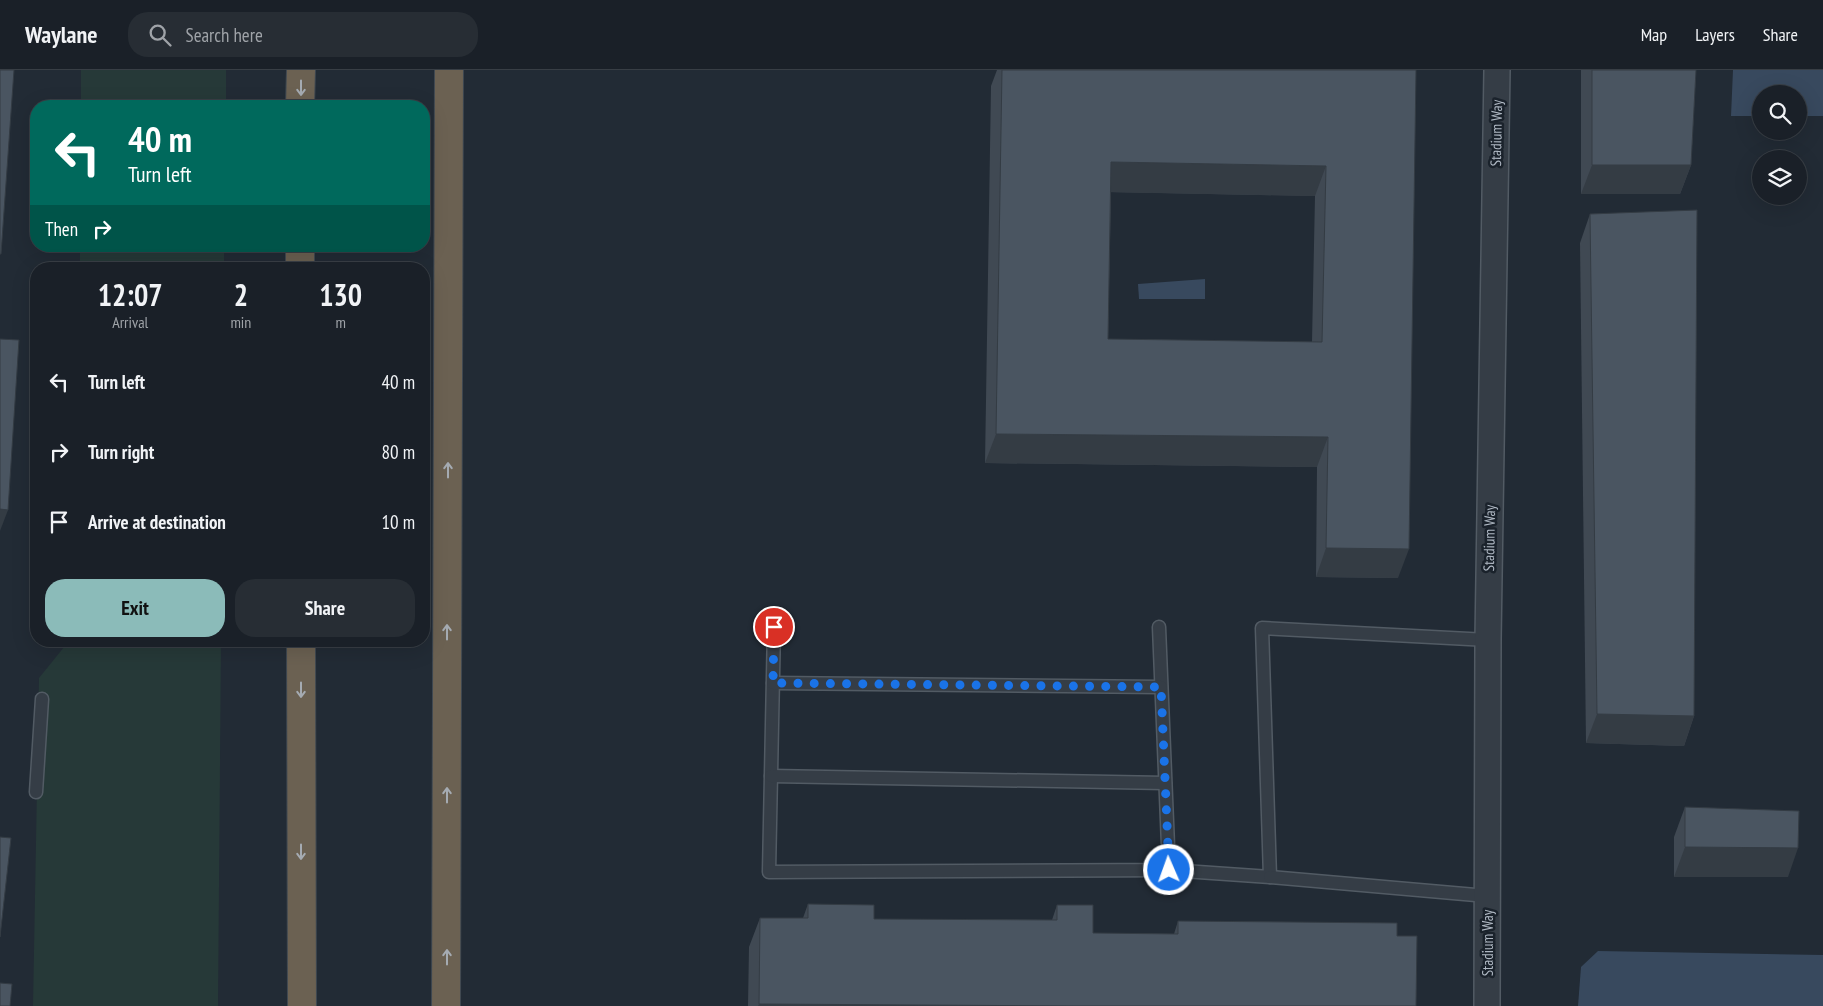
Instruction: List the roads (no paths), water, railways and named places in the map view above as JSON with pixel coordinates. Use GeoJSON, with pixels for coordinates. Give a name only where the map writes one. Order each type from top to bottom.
{"type":"FeatureCollection","features":[{"type":"Feature","properties":{"kind":"highway"},"geometry":{"type":"LineString","coordinates":[[300,100],[301,70]]}},
{"type":"Feature","properties":{"kind":"highway"},"geometry":{"type":"LineString","coordinates":[[446,1006],[449,70]]}},
{"type":"Feature","properties":{"kind":"highway"},"geometry":{"type":"LineString","coordinates":[[301,647],[302,1006]]}},
{"type":"Feature","properties":{"kind":"street","name":"Stadium Way"},"geometry":{"type":"LineString","coordinates":[[1487,1006],[1488,640],[1497,70]]}},
{"type":"Feature","properties":{"kind":"lane"},"geometry":{"type":"LineString","coordinates":[[774,627],[769,872],[1169,870],[1487,896]]}},
{"type":"Feature","properties":{"kind":"lane"},"geometry":{"type":"LineString","coordinates":[[1159,627],[1169,870]]}},
{"type":"Feature","properties":{"kind":"lane"},"geometry":{"type":"LineString","coordinates":[[1270,877],[1262,628],[1488,640]]}},
{"type":"Feature","properties":{"kind":"lane"},"geometry":{"type":"LineString","coordinates":[[773,683],[1161,687]]}},
{"type":"Feature","properties":{"kind":"lane"},"geometry":{"type":"LineString","coordinates":[[36,792],[42,699]]}},
{"type":"Feature","properties":{"kind":"lane"},"geometry":{"type":"LineString","coordinates":[[771,776],[1165,783]]}},
{"type":"Feature","properties":{"kind":"water"},"geometry":{"type":"Polygon","coordinates":[[[1733,70],[1823,70],[1823,116],[1807,116],[1807,85],[1752,85],[1752,116],[1731,116],[1733,70]]]}},
{"type":"Feature","properties":{"kind":"water"},"geometry":{"type":"Polygon","coordinates":[[[1205,279],[1205,299],[1139,299],[1138,284],[1205,279]]]}},
{"type":"Feature","properties":{"kind":"water"},"geometry":{"type":"Polygon","coordinates":[[[1598,951],[1823,955],[1823,1006],[1578,1006],[1581,967],[1598,951]]]}}]}
